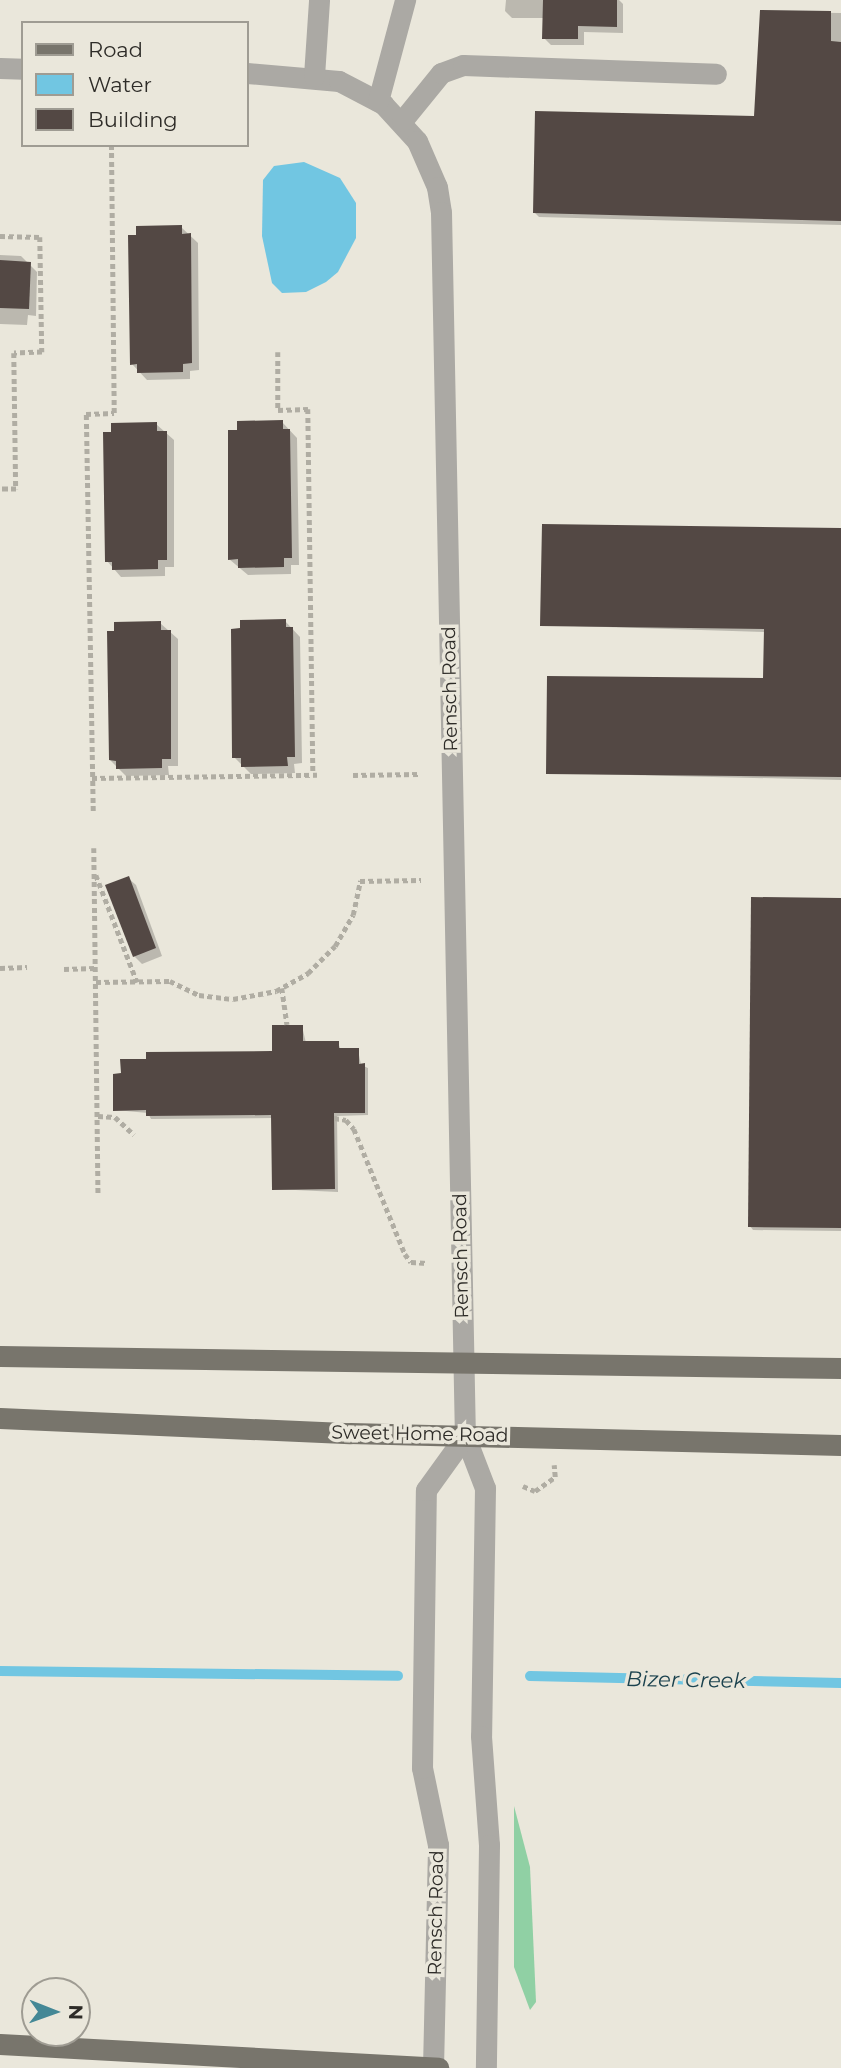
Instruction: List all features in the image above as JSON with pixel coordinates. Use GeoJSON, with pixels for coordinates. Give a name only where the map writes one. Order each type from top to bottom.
{"type":"FeatureCollection","features":[{"type":"Feature","properties":{"kind":"main road"},"geometry":{"type":"LineString","coordinates":[[0,1356],[841,1368]]}},
{"type":"Feature","properties":{"kind":"main road","name":"Sweet Home Road"},"geometry":{"type":"LineString","coordinates":[[0,1418],[465,1436],[841,1445]]}},
{"type":"Feature","properties":{"kind":"main road"},"geometry":{"type":"LineString","coordinates":[[0,2044],[434,2068]]}},
{"type":"Feature","properties":{"kind":"street"},"geometry":{"type":"LineString","coordinates":[[314,76],[319,0]]}},
{"type":"Feature","properties":{"kind":"street"},"geometry":{"type":"LineString","coordinates":[[377,101],[405,0]]}},
{"type":"Feature","properties":{"kind":"street"},"geometry":{"type":"LineString","coordinates":[[402,121],[441,73],[463,65],[716,74]]}},
{"type":"Feature","properties":{"kind":"street"},"geometry":{"type":"LineString","coordinates":[[0,68],[21,69]]}},
{"type":"Feature","properties":{"kind":"street","name":"Rensch Road"},"geometry":{"type":"LineString","coordinates":[[248,74],[314,76],[338,81],[377,101],[402,121],[433,175],[443,242],[465,1436],[485,1488],[481,1736],[489,1845],[486,2068]]}},
{"type":"Feature","properties":{"kind":"street","name":"Rensch Road"},"geometry":{"type":"LineString","coordinates":[[434,2068],[438,1845],[422,1768],[426,1490],[465,1436]]}},
{"type":"Feature","properties":{"kind":"path"},"geometry":{"type":"LineString","coordinates":[[93,811],[86,414],[114,413],[111,147]]}},
{"type":"Feature","properties":{"kind":"path"},"geometry":{"type":"LineString","coordinates":[[0,236],[40,237],[42,352],[14,353],[16,489],[0,489]]}},
{"type":"Feature","properties":{"kind":"path"},"geometry":{"type":"LineString","coordinates":[[92,778],[315,775],[308,409],[278,410],[278,352]]}},
{"type":"Feature","properties":{"kind":"path"},"geometry":{"type":"LineString","coordinates":[[353,775],[419,774]]}},
{"type":"Feature","properties":{"kind":"path"},"geometry":{"type":"LineString","coordinates":[[93,848],[98,1194]]}},
{"type":"Feature","properties":{"kind":"path"},"geometry":{"type":"LineString","coordinates":[[94,870],[137,982]]}},
{"type":"Feature","properties":{"kind":"path"},"geometry":{"type":"LineString","coordinates":[[96,982],[170,981],[199,995],[233,999],[282,988],[308,973],[335,947],[353,915],[359,881],[421,880]]}},
{"type":"Feature","properties":{"kind":"path"},"geometry":{"type":"LineString","coordinates":[[0,968],[27,967]]}},
{"type":"Feature","properties":{"kind":"path"},"geometry":{"type":"LineString","coordinates":[[64,970],[95,968]]}},
{"type":"Feature","properties":{"kind":"path"},"geometry":{"type":"LineString","coordinates":[[282,988],[286,1025]]}},
{"type":"Feature","properties":{"kind":"path"},"geometry":{"type":"LineString","coordinates":[[98,1116],[115,1117],[134,1135]]}},
{"type":"Feature","properties":{"kind":"path"},"geometry":{"type":"LineString","coordinates":[[334,1118],[345,1120],[354,1129],[405,1254],[411,1262],[427,1263]]}},
{"type":"Feature","properties":{"kind":"path"},"geometry":{"type":"LineString","coordinates":[[523,1486],[535,1491],[555,1477],[554,1464]]}},
{"type":"Feature","properties":{"kind":"green space"},"geometry":{"type":"Polygon","coordinates":[[[514,1806],[530,1867],[536,2002],[530,2010],[514,1967],[514,1806]]]}},
{"type":"Feature","properties":{"kind":"water"},"geometry":{"type":"Polygon","coordinates":[[[304,162],[340,178],[356,203],[356,238],[338,272],[326,282],[306,292],[282,293],[272,283],[262,236],[263,180],[274,166],[304,162]]]}},
{"type":"Feature","properties":{"kind":"building"},"geometry":{"type":"Polygon","coordinates":[[[543,0],[617,0],[617,27],[578,26],[578,39],[542,39],[543,0]]]}},
{"type":"Feature","properties":{"kind":"building"},"geometry":{"type":"Polygon","coordinates":[[[760,10],[831,11],[831,41],[841,42],[841,221],[533,213],[535,111],[754,116],[760,10]]]}},
{"type":"Feature","properties":{"kind":"building"},"geometry":{"type":"Polygon","coordinates":[[[182,225],[182,234],[191,233],[192,363],[183,364],[183,372],[137,373],[137,364],[130,365],[128,235],[136,235],[136,226],[182,225]]]}},
{"type":"Feature","properties":{"kind":"building"},"geometry":{"type":"Polygon","coordinates":[[[0,260],[31,262],[29,309],[0,308],[0,260]]]}},
{"type":"Feature","properties":{"kind":"building"},"geometry":{"type":"Polygon","coordinates":[[[283,420],[283,429],[290,429],[292,558],[284,558],[284,567],[238,568],[238,559],[228,560],[228,430],[237,430],[237,421],[283,420]]]}},
{"type":"Feature","properties":{"kind":"building"},"geometry":{"type":"Polygon","coordinates":[[[157,422],[157,431],[167,431],[167,560],[158,560],[158,569],[112,570],[112,562],[105,562],[103,432],[111,432],[111,423],[157,422]]]}},
{"type":"Feature","properties":{"kind":"building"},"geometry":{"type":"Polygon","coordinates":[[[542,524],[841,528],[841,777],[546,774],[547,676],[763,678],[764,629],[540,626],[542,524]]]}},
{"type":"Feature","properties":{"kind":"building"},"geometry":{"type":"Polygon","coordinates":[[[286,619],[286,627],[293,627],[295,757],[287,757],[288,766],[241,767],[241,758],[232,758],[231,629],[240,628],[240,620],[286,619]]]}},
{"type":"Feature","properties":{"kind":"building"},"geometry":{"type":"Polygon","coordinates":[[[161,621],[161,630],[171,630],[171,759],[162,759],[162,768],[116,769],[116,761],[109,760],[107,631],[114,631],[114,622],[161,621]]]}},
{"type":"Feature","properties":{"kind":"building"},"geometry":{"type":"Polygon","coordinates":[[[129,876],[156,948],[133,957],[105,885],[129,876]]]}},
{"type":"Feature","properties":{"kind":"building"},"geometry":{"type":"Polygon","coordinates":[[[751,897],[841,898],[841,1228],[748,1227],[751,897]]]}},
{"type":"Feature","properties":{"kind":"building"},"geometry":{"type":"Polygon","coordinates":[[[272,1025],[303,1025],[303,1041],[339,1041],[339,1048],[359,1048],[359,1064],[365,1063],[365,1113],[334,1113],[335,1189],[272,1190],[271,1115],[146,1116],[146,1110],[113,1111],[113,1074],[121,1073],[120,1059],[146,1059],[146,1052],[272,1051],[272,1025]]]}},
{"type":"Feature","properties":{"kind":"waterway"},"geometry":{"type":"LineString","coordinates":[[0,1671],[398,1676]]}},
{"type":"Feature","properties":{"kind":"waterway","name":"Bizer Creek"},"geometry":{"type":"LineString","coordinates":[[530,1676],[841,1683]]}}]}
